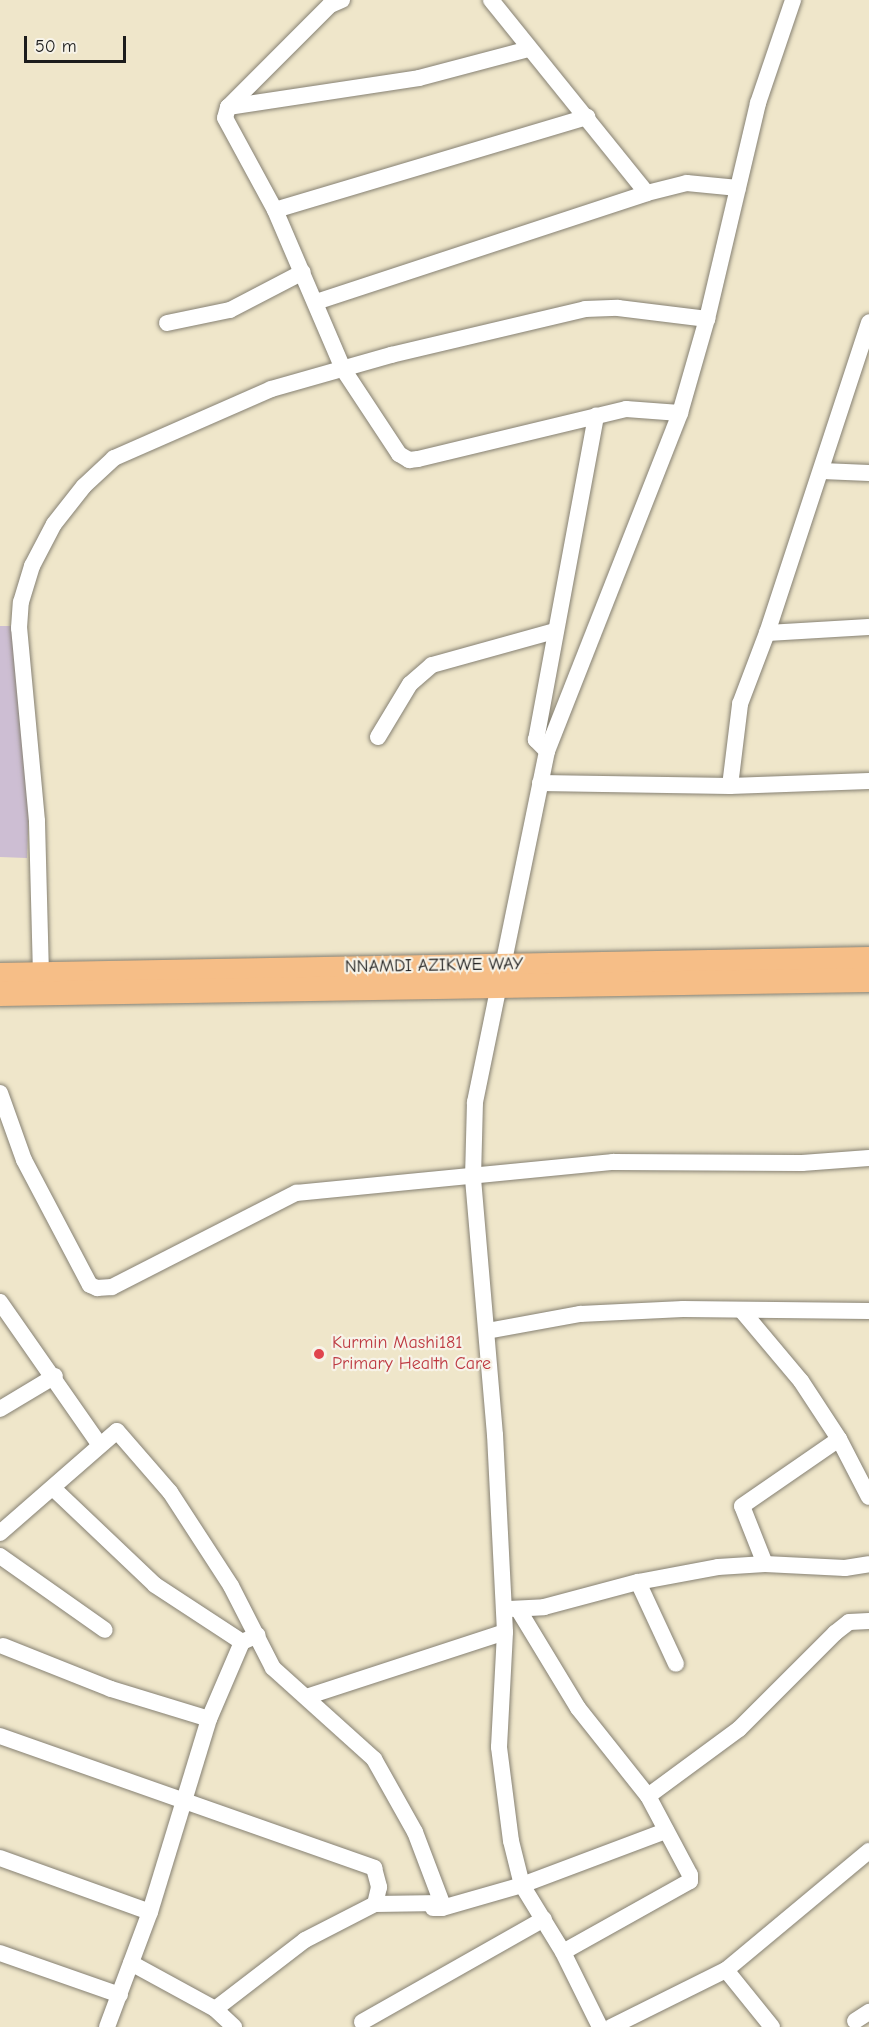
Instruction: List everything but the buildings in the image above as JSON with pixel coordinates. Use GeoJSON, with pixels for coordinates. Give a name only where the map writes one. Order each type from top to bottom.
{"type":"FeatureCollection","features":[{"type":"Feature","properties":{"kind":"highway","name":"NNAMDI AZIKWE WAY"},"geometry":{"type":"LineString","coordinates":[[0,994],[498,976],[869,959]]}},
{"type":"Feature","properties":{"kind":"highway","name":"NNAMDI AZIKWE WAY"},"geometry":{"type":"LineString","coordinates":[[0,975],[498,976],[869,980]]}},
{"type":"Feature","properties":{"kind":"street"},"geometry":{"type":"LineString","coordinates":[[342,0],[330,5],[228,107],[225,118],[275,210],[343,369],[399,454],[409,460],[596,415],[635,409],[680,413]]}},
{"type":"Feature","properties":{"kind":"street"},"geometry":{"type":"LineString","coordinates":[[491,0],[647,193]]}},
{"type":"Feature","properties":{"kind":"street"},"geometry":{"type":"LineString","coordinates":[[600,2027],[563,1952],[522,1885],[511,1841],[499,1747],[505,1632],[511,1609],[473,1178],[475,1102],[498,976],[547,751],[680,413],[707,320],[758,103],[793,0]]}},
{"type":"Feature","properties":{"kind":"street"},"geometry":{"type":"LineString","coordinates":[[228,107],[419,78],[529,49]]}},
{"type":"Feature","properties":{"kind":"street"},"geometry":{"type":"LineString","coordinates":[[275,210],[587,117]]}},
{"type":"Feature","properties":{"kind":"street"},"geometry":{"type":"LineString","coordinates":[[316,302],[647,193],[687,183],[738,188]]}},
{"type":"Feature","properties":{"kind":"street"},"geometry":{"type":"LineString","coordinates":[[167,323],[230,310],[303,272]]}},
{"type":"Feature","properties":{"kind":"street"},"geometry":{"type":"LineString","coordinates":[[41,975],[37,821],[19,628],[21,602],[32,566],[54,524],[84,486],[114,458],[271,389],[343,369],[585,309],[618,308],[707,320]]}},
{"type":"Feature","properties":{"kind":"street"},"geometry":{"type":"LineString","coordinates":[[730,786],[740,704],[767,633],[822,471],[869,323]]}},
{"type":"Feature","properties":{"kind":"street"},"geometry":{"type":"LineString","coordinates":[[547,751],[536,740],[596,415]]}},
{"type":"Feature","properties":{"kind":"street"},"geometry":{"type":"LineString","coordinates":[[822,471],[869,473]]}},
{"type":"Feature","properties":{"kind":"street"},"geometry":{"type":"LineString","coordinates":[[767,633],[869,627]]}},
{"type":"Feature","properties":{"kind":"street"},"geometry":{"type":"LineString","coordinates":[[378,737],[410,684],[432,665],[555,631]]}},
{"type":"Feature","properties":{"kind":"street"},"geometry":{"type":"LineString","coordinates":[[540,783],[730,786],[869,782]]}},
{"type":"Feature","properties":{"kind":"street"},"geometry":{"type":"LineString","coordinates":[[0,1093],[24,1160],[90,1285],[97,1288],[112,1287],[296,1193],[473,1178],[613,1162],[802,1163],[869,1158]]}},
{"type":"Feature","properties":{"kind":"street"},"geometry":{"type":"LineString","coordinates":[[0,1302],[7,1320],[55,1376],[99,1444]]}},
{"type":"Feature","properties":{"kind":"street"},"geometry":{"type":"LineString","coordinates":[[487,1331],[580,1314],[683,1309],[743,1312],[869,1311]]}},
{"type":"Feature","properties":{"kind":"street"},"geometry":{"type":"LineString","coordinates":[[743,1312],[801,1381],[839,1439],[869,1497]]}},
{"type":"Feature","properties":{"kind":"street"},"geometry":{"type":"LineString","coordinates":[[0,1409],[55,1376]]}},
{"type":"Feature","properties":{"kind":"street"},"geometry":{"type":"LineString","coordinates":[[0,1533],[54,1489],[99,1444],[117,1431],[170,1492],[258,1635],[273,1668],[374,1759],[415,1832],[442,1903],[375,1904],[305,1940],[215,2009]]}},
{"type":"Feature","properties":{"kind":"street"},"geometry":{"type":"LineString","coordinates":[[765,1564],[742,1506],[839,1439]]}},
{"type":"Feature","properties":{"kind":"street"},"geometry":{"type":"LineString","coordinates":[[54,1489],[155,1585],[242,1642]]}},
{"type":"Feature","properties":{"kind":"street"},"geometry":{"type":"LineString","coordinates":[[0,1556],[105,1630]]}},
{"type":"Feature","properties":{"kind":"street"},"geometry":{"type":"LineString","coordinates":[[511,1609],[544,1607],[638,1582],[717,1568],[765,1564],[845,1568],[869,1564]]}},
{"type":"Feature","properties":{"kind":"street"},"geometry":{"type":"LineString","coordinates":[[638,1582],[676,1664]]}},
{"type":"Feature","properties":{"kind":"street"},"geometry":{"type":"LineString","coordinates":[[511,1609],[578,1708],[648,1796],[690,1881],[563,1952]]}},
{"type":"Feature","properties":{"kind":"street"},"geometry":{"type":"LineString","coordinates":[[648,1796],[739,1729],[776,1689],[842,1627],[849,1622],[869,1622]]}},
{"type":"Feature","properties":{"kind":"street"},"geometry":{"type":"LineString","coordinates":[[306,1697],[505,1632]]}},
{"type":"Feature","properties":{"kind":"street"},"geometry":{"type":"LineString","coordinates":[[107,2027],[150,1912],[209,1719],[242,1642],[258,1635]]}},
{"type":"Feature","properties":{"kind":"street"},"geometry":{"type":"LineString","coordinates":[[3,1646],[111,1689],[209,1719]]}},
{"type":"Feature","properties":{"kind":"street"},"geometry":{"type":"LineString","coordinates":[[0,1736],[374,1868],[379,1887],[375,1904]]}},
{"type":"Feature","properties":{"kind":"street"},"geometry":{"type":"LineString","coordinates":[[375,1904],[442,1908],[522,1885],[666,1831]]}},
{"type":"Feature","properties":{"kind":"street"},"geometry":{"type":"LineString","coordinates":[[611,2027],[726,1970],[869,1851]]}},
{"type":"Feature","properties":{"kind":"street"},"geometry":{"type":"LineString","coordinates":[[0,1858],[150,1912]]}},
{"type":"Feature","properties":{"kind":"street"},"geometry":{"type":"LineString","coordinates":[[362,2022],[544,1919]]}},
{"type":"Feature","properties":{"kind":"street"},"geometry":{"type":"LineString","coordinates":[[0,1953],[120,1995]]}},
{"type":"Feature","properties":{"kind":"street"},"geometry":{"type":"LineString","coordinates":[[131,1963],[215,2009],[234,2027]]}},
{"type":"Feature","properties":{"kind":"street"},"geometry":{"type":"LineString","coordinates":[[726,1970],[772,2027]]}},
{"type":"Feature","properties":{"kind":"shaded area"},"geometry":{"type":"Polygon","coordinates":[[[0,626],[11,626],[30,779],[27,858],[0,857],[0,626]]]}},
{"type":"Feature","properties":{"kind":"place","name":"Kurmin Mashi181 Primary Health Care"},"geometry":{"type":"Point","coordinates":[319,1354]}}]}
